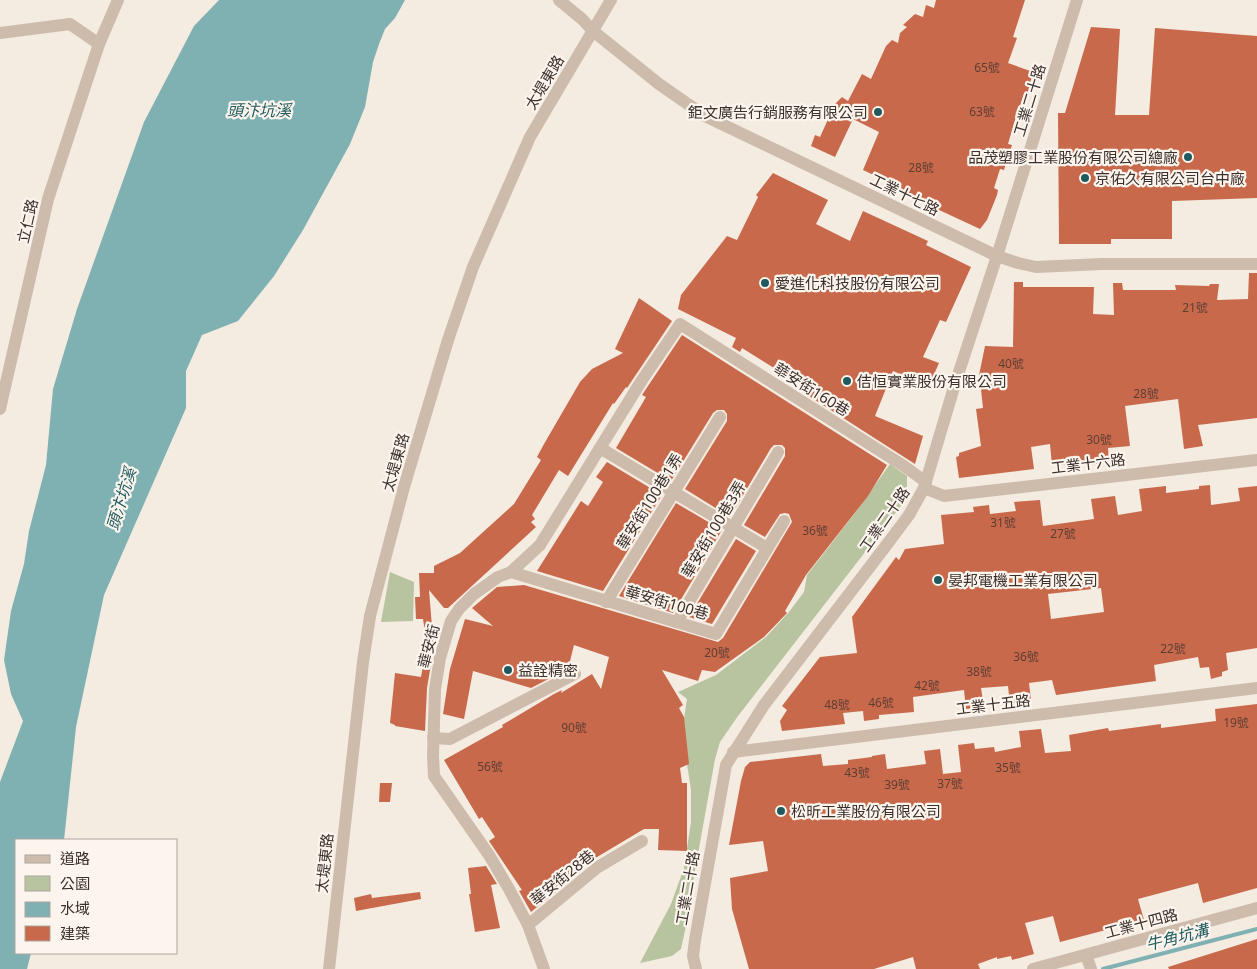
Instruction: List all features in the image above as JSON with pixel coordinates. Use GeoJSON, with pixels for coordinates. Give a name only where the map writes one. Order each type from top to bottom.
{"type":"FeatureCollection","features":[{"type":"Feature","properties":{"kind":"street","name":"立仁路"},"geometry":{"type":"LineString","coordinates":[[0,409],[48,199],[99,44],[118,0]]}},
{"type":"Feature","properties":{"kind":"street","name":"工業十七路"},"geometry":{"type":"LineString","coordinates":[[559,0],[593,31],[659,84],[705,116],[997,256],[1036,267],[1102,264],[1257,264]]}},
{"type":"Feature","properties":{"kind":"street","name":"太堤東路"},"geometry":{"type":"LineString","coordinates":[[329,969],[363,662],[370,616],[404,487],[448,340],[473,267],[530,137],[611,0]]}},
{"type":"Feature","properties":{"kind":"street","name":"工業二十路"},"geometry":{"type":"LineString","coordinates":[[696,969],[693,956],[695,940],[726,765],[764,705],[903,523],[919,499],[1077,0]]}},
{"type":"Feature","properties":{"kind":"street"},"geometry":{"type":"LineString","coordinates":[[0,34],[70,24],[99,44]]}},
{"type":"Feature","properties":{"kind":"street","name":"華安街160巷"},"geometry":{"type":"LineString","coordinates":[[680,324],[904,466],[925,485]]}},
{"type":"Feature","properties":{"kind":"street","name":"華安街"},"geometry":{"type":"LineString","coordinates":[[544,969],[528,925],[489,855],[434,776],[435,689],[440,658],[451,621],[459,609],[474,594],[498,577],[511,572],[540,544],[642,380],[680,324]]}},
{"type":"Feature","properties":{"kind":"street","name":"華安街100巷1弄"},"geometry":{"type":"LineString","coordinates":[[606,602],[720,417]]}},
{"type":"Feature","properties":{"kind":"street"},"geometry":{"type":"LineString","coordinates":[[600,448],[767,548]]}},
{"type":"Feature","properties":{"kind":"street","name":"華安街100巷3弄"},"geometry":{"type":"LineString","coordinates":[[677,622],[778,452]]}},
{"type":"Feature","properties":{"kind":"street","name":"工業十六路"},"geometry":{"type":"LineString","coordinates":[[925,485],[944,496],[1257,460]]}},
{"type":"Feature","properties":{"kind":"street","name":"華安街100巷"},"geometry":{"type":"LineString","coordinates":[[511,572],[716,634],[784,521]]}},
{"type":"Feature","properties":{"kind":"street"},"geometry":{"type":"LineString","coordinates":[[433,738],[450,739],[575,674]]}},
{"type":"Feature","properties":{"kind":"street","name":"工業十五路"},"geometry":{"type":"LineString","coordinates":[[733,752],[1257,688]]}},
{"type":"Feature","properties":{"kind":"street","name":"華安街28巷"},"geometry":{"type":"LineString","coordinates":[[528,925],[598,867],[642,841]]}},
{"type":"Feature","properties":{"kind":"street","name":"工業十四路"},"geometry":{"type":"LineString","coordinates":[[1034,969],[1089,962],[1257,908]]}},
{"type":"Feature","properties":{"kind":"green space"},"geometry":{"type":"Polygon","coordinates":[[[890,464],[907,476],[907,498],[738,716],[720,742],[715,759],[693,882],[693,894],[681,949],[672,956],[640,963],[671,904],[684,868],[691,822],[691,790],[682,732],[687,699],[678,692],[716,675],[766,637],[804,592],[807,575],[890,464]]]}},
{"type":"Feature","properties":{"kind":"green space"},"geometry":{"type":"Polygon","coordinates":[[[390,572],[414,582],[413,621],[381,622],[390,572]]]}},
{"type":"Feature","properties":{"kind":"water","name":"頭汴坑溪"},"geometry":{"type":"Polygon","coordinates":[[[219,0],[405,0],[395,18],[385,29],[379,44],[373,62],[365,107],[350,144],[303,230],[274,276],[238,321],[202,335],[186,371],[186,408],[104,595],[76,727],[64,839],[15,839],[15,954],[31,954],[27,969],[0,969],[0,782],[23,721],[11,694],[4,660],[11,611],[24,564],[29,531],[46,465],[53,389],[77,309],[144,122],[194,26],[219,0]]]}},
{"type":"Feature","properties":{"kind":"building"},"geometry":{"type":"Polygon","coordinates":[[[936,0],[1025,0],[1013,37],[1017,38],[1008,63],[1033,72],[1027,95],[1024,94],[1014,123],[1008,144],[1012,145],[1004,170],[1000,169],[994,188],[998,190],[997,195],[987,220],[980,229],[937,209],[921,197],[919,199],[863,170],[879,132],[853,119],[835,157],[811,146],[815,135],[820,137],[835,104],[842,97],[848,101],[862,74],[871,79],[886,46],[892,40],[898,43],[900,33],[907,27],[903,25],[915,14],[923,17],[926,5],[934,8],[936,0]]]}},
{"type":"Feature","properties":{"kind":"building"},"geometry":{"type":"Polygon","coordinates":[[[1091,27],[1120,29],[1115,115],[1149,115],[1155,28],[1257,36],[1257,198],[1172,201],[1172,239],[1111,239],[1111,244],[1059,244],[1058,113],[1065,113],[1091,27]]]}},
{"type":"Feature","properties":{"kind":"building"},"geometry":{"type":"Polygon","coordinates":[[[773,173],[828,200],[816,224],[850,241],[863,211],[928,241],[926,245],[971,267],[946,322],[940,320],[923,357],[939,363],[929,386],[893,371],[875,416],[923,436],[915,464],[801,391],[803,386],[742,348],[740,352],[732,347],[736,338],[678,309],[681,295],[727,236],[737,240],[758,197],[756,195],[773,173]]]}},
{"type":"Feature","properties":{"kind":"building"},"geometry":{"type":"Polygon","coordinates":[[[1249,273],[1257,273],[1257,418],[1198,425],[1203,446],[1184,449],[1178,399],[1125,406],[1130,446],[1108,448],[1109,462],[1089,465],[1089,463],[1052,465],[1050,444],[1031,447],[1034,469],[959,478],[956,457],[959,456],[959,453],[981,446],[976,409],[983,408],[980,380],[978,380],[985,346],[1013,347],[1014,282],[1023,282],[1023,287],[1094,287],[1093,314],[1114,315],[1113,283],[1122,283],[1123,290],[1176,290],[1175,285],[1209,286],[1210,284],[1219,284],[1217,300],[1248,299],[1249,273]]]}},
{"type":"Feature","properties":{"kind":"building"},"geometry":{"type":"Polygon","coordinates":[[[639,298],[672,321],[627,388],[613,403],[568,476],[559,470],[532,515],[535,519],[531,522],[536,527],[448,608],[444,608],[429,590],[433,639],[435,640],[427,688],[425,731],[395,726],[390,723],[395,673],[421,677],[427,645],[423,619],[416,619],[415,597],[420,597],[419,573],[434,573],[434,566],[460,553],[514,504],[541,460],[537,457],[580,382],[592,369],[623,353],[615,349],[639,298]]]}},
{"type":"Feature","properties":{"kind":"building"},"geometry":{"type":"Polygon","coordinates":[[[682,335],[887,465],[868,496],[806,575],[785,611],[787,613],[764,637],[715,672],[702,670],[698,681],[662,670],[683,705],[679,708],[684,717],[689,764],[680,768],[682,783],[687,783],[687,851],[658,850],[659,829],[644,829],[582,866],[580,872],[531,912],[519,891],[522,890],[489,841],[495,837],[482,817],[479,819],[444,760],[503,727],[502,725],[554,694],[562,690],[561,693],[592,674],[601,689],[609,657],[574,645],[568,669],[531,688],[473,671],[464,719],[443,714],[450,669],[465,619],[493,626],[472,608],[497,587],[524,585],[718,642],[723,638],[792,522],[789,514],[780,514],[765,537],[744,525],[785,456],[785,448],[782,445],[774,445],[771,448],[730,517],[685,489],[727,421],[727,414],[724,410],[717,410],[713,413],[671,481],[616,448],[646,397],[642,395],[682,335]]]}},
{"type":"Feature","properties":{"kind":"building"},"geometry":{"type":"Polygon","coordinates":[[[607,462],[662,495],[603,591],[537,571],[581,501],[588,506],[603,482],[596,477],[607,462]]]}},
{"type":"Feature","properties":{"kind":"building"},"geometry":{"type":"Polygon","coordinates":[[[1210,485],[1211,505],[1240,501],[1238,488],[1257,486],[1257,648],[1226,653],[1228,670],[1222,672],[1222,676],[1211,679],[1209,667],[1200,668],[1198,657],[1154,665],[1156,681],[1056,695],[1052,680],[1029,683],[1031,701],[1010,704],[1008,686],[981,688],[984,707],[966,709],[964,690],[913,697],[914,712],[879,715],[879,719],[864,721],[863,711],[843,713],[845,724],[782,731],[780,721],[787,710],[782,706],[820,657],[857,653],[852,617],[896,557],[899,560],[905,549],[944,544],[941,515],[974,512],[973,507],[989,505],[990,514],[1016,511],[1014,502],[1040,500],[1043,526],[1094,519],[1091,499],[1115,496],[1118,515],[1142,511],[1139,489],[1166,486],[1166,493],[1199,489],[1199,486],[1210,485]],[[1101,588],[1048,594],[1051,619],[1104,612],[1101,588]]]}},
{"type":"Feature","properties":{"kind":"building"},"geometry":{"type":"Polygon","coordinates":[[[676,503],[722,530],[673,613],[619,596],[676,503]]]}},
{"type":"Feature","properties":{"kind":"building"},"geometry":{"type":"Polygon","coordinates":[[[736,539],[756,551],[712,624],[689,617],[736,539]]]}},
{"type":"Feature","properties":{"kind":"building"},"geometry":{"type":"Polygon","coordinates":[[[1257,704],[1257,888],[1203,903],[1198,883],[1138,899],[1144,920],[1060,942],[1053,916],[1025,923],[1034,954],[1012,960],[1011,956],[997,959],[997,957],[978,964],[980,969],[916,969],[913,957],[874,969],[749,969],[732,909],[730,878],[768,871],[763,841],[729,845],[741,781],[745,767],[750,762],[821,754],[823,766],[848,764],[848,760],[885,754],[887,769],[926,764],[924,751],[940,749],[943,774],[961,772],[958,745],[974,743],[975,749],[994,747],[995,752],[1021,747],[1019,731],[1041,729],[1045,753],[1071,751],[1069,735],[1108,728],[1109,731],[1161,724],[1161,728],[1216,721],[1215,709],[1257,704]]]}},
{"type":"Feature","properties":{"kind":"building"},"geometry":{"type":"Polygon","coordinates":[[[380,783],[392,783],[390,802],[379,802],[380,783]]]}},
{"type":"Feature","properties":{"kind":"building"},"geometry":{"type":"Polygon","coordinates":[[[486,866],[497,884],[491,885],[500,928],[475,932],[469,894],[471,894],[468,868],[486,866]]]}},
{"type":"Feature","properties":{"kind":"building"},"geometry":{"type":"Polygon","coordinates":[[[420,892],[421,899],[356,911],[354,898],[371,894],[372,898],[420,892]]]}},
{"type":"Feature","properties":{"kind":"building"},"geometry":{"type":"Polygon","coordinates":[[[1257,939],[1257,969],[1169,969],[1168,967],[1257,939]]]}},
{"type":"Feature","properties":{"kind":"waterway","name":"牛角坑溝"},"geometry":{"type":"LineString","coordinates":[[1103,969],[1257,929]]}},
{"type":"Feature","properties":{"kind":"place","name":"鉅文廣告行銷服務有限公司"},"geometry":{"type":"Point","coordinates":[878,112]}},
{"type":"Feature","properties":{"kind":"place","name":"品茂塑膠工業股份有限公司總廠"},"geometry":{"type":"Point","coordinates":[1188,157]}},
{"type":"Feature","properties":{"kind":"place","name":"京佑久有限公司台中廠"},"geometry":{"type":"Point","coordinates":[1085,178]}},
{"type":"Feature","properties":{"kind":"place","name":"愛進化科技股份有限公司"},"geometry":{"type":"Point","coordinates":[765,283]}},
{"type":"Feature","properties":{"kind":"place","name":"佶恒實業股份有限公司"},"geometry":{"type":"Point","coordinates":[847,381]}},
{"type":"Feature","properties":{"kind":"place","name":"晏邦電機工業有限公司"},"geometry":{"type":"Point","coordinates":[938,580]}},
{"type":"Feature","properties":{"kind":"place","name":"益詮精密"},"geometry":{"type":"Point","coordinates":[508,670]}},
{"type":"Feature","properties":{"kind":"place","name":"松昕工業股份有限公司"},"geometry":{"type":"Point","coordinates":[781,811]}}]}
